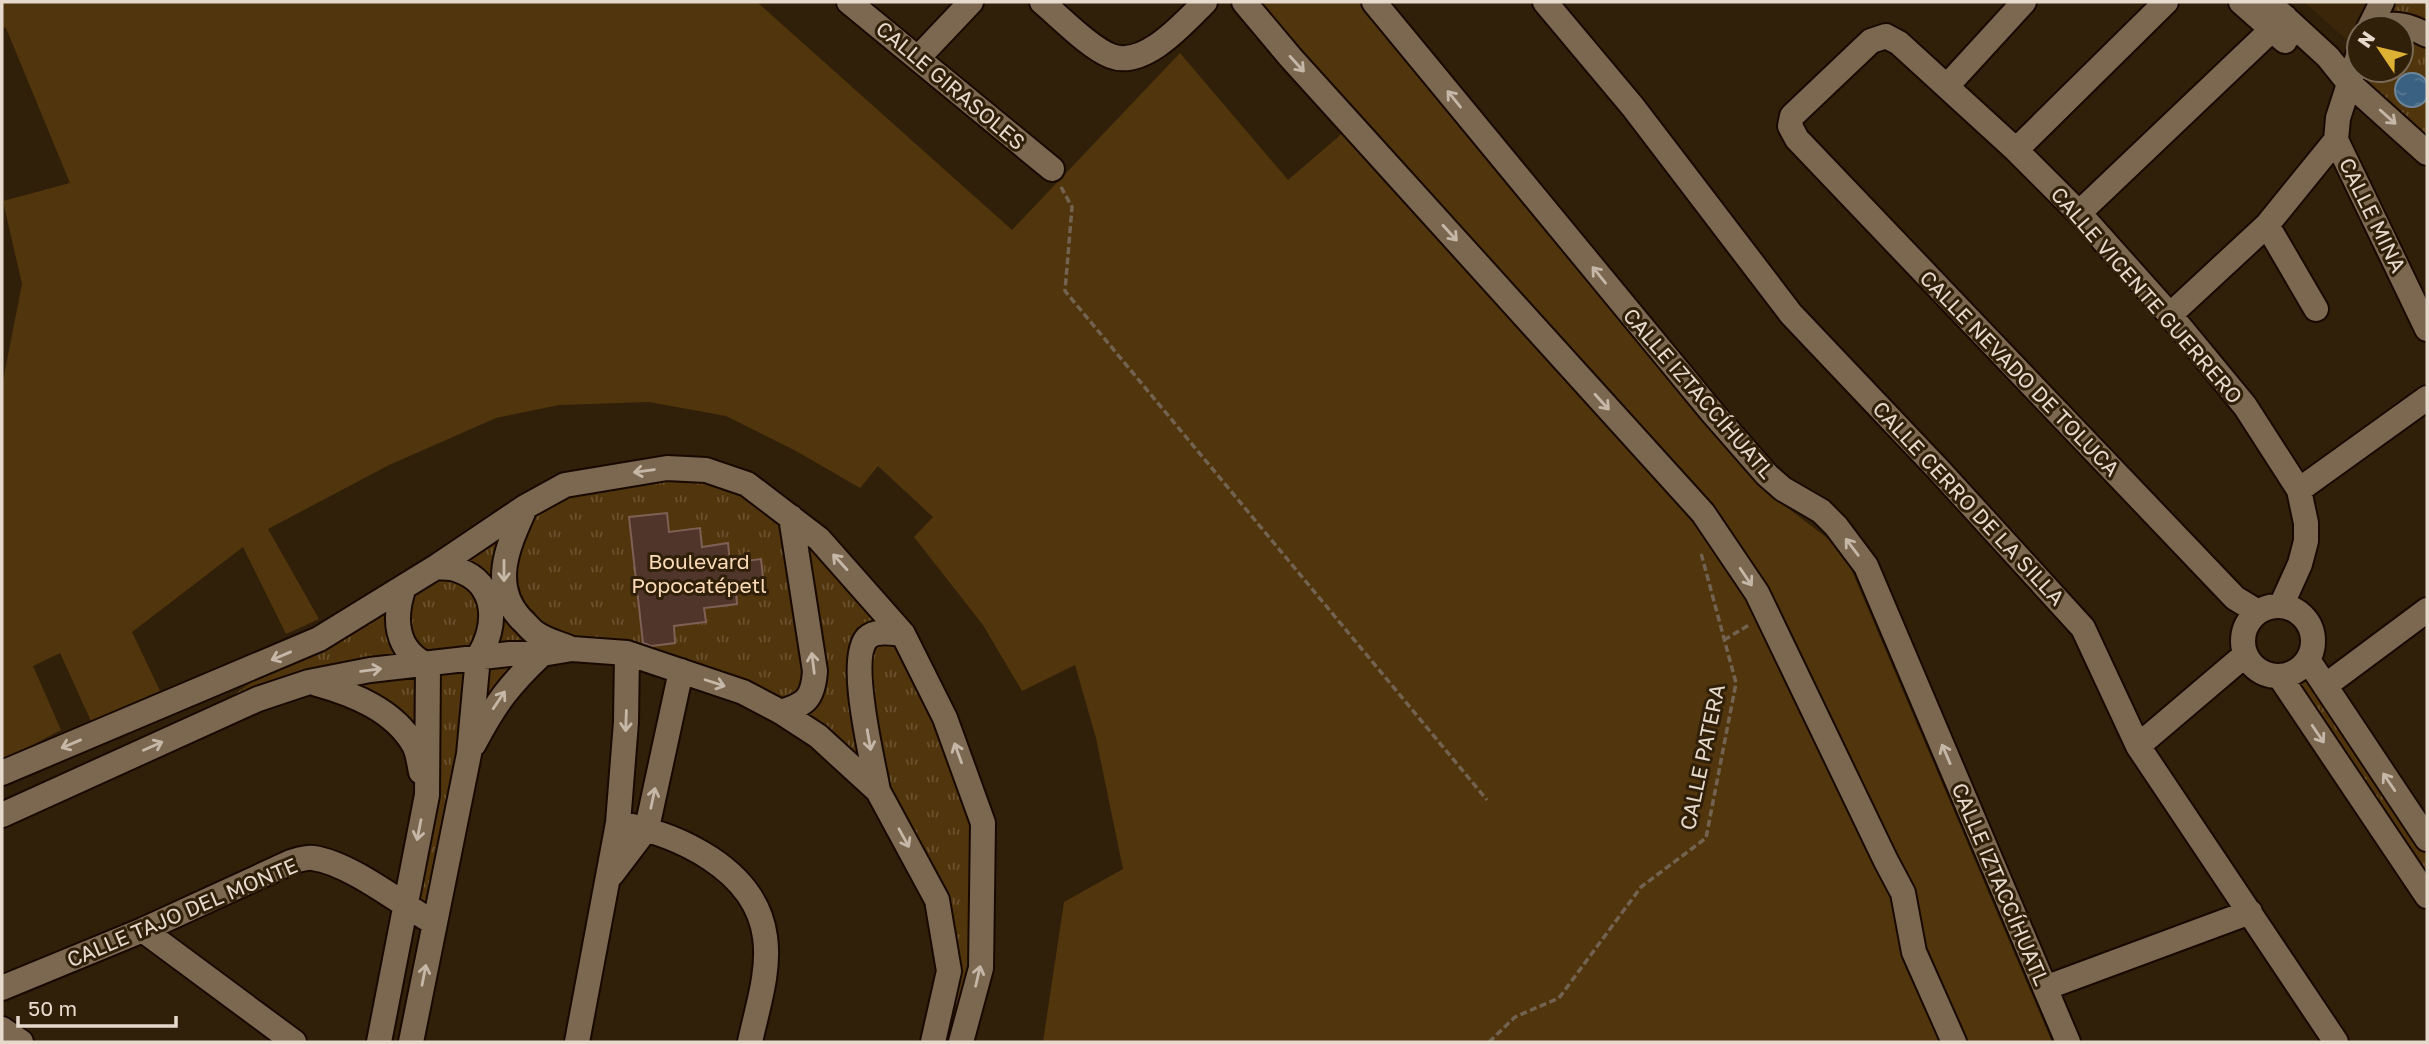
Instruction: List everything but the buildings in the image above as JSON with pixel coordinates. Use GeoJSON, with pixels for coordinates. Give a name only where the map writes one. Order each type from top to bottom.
{"type":"FeatureCollection","features":[{"type":"Feature","properties":{"kind":"street","name":"CALLE GIRASOLES"},"geometry":{"type":"LineString","coordinates":[[849,2],[1052,169]]}},
{"type":"Feature","properties":{"kind":"street"},"geometry":{"type":"LineString","coordinates":[[918,58],[971,2]]}},
{"type":"Feature","properties":{"kind":"street"},"geometry":{"type":"LineString","coordinates":[[1042,2],[1111,57],[1130,59],[1147,53],[1205,2]]}},
{"type":"Feature","properties":{"kind":"street","name":"CALLE CERRO DE LA SILLA"},"geometry":{"type":"LineString","coordinates":[[1545,2],[1633,107],[1791,314],[2072,613],[2092,642],[2138,746],[2336,1042]]}},
{"type":"Feature","properties":{"kind":"street"},"geometry":{"type":"LineString","coordinates":[[1947,86],[2024,2]]}},
{"type":"Feature","properties":{"kind":"street"},"geometry":{"type":"LineString","coordinates":[[2016,150],[2166,2]]}},
{"type":"Feature","properties":{"kind":"street"},"geometry":{"type":"LineString","coordinates":[[2241,2],[2275,16],[2328,57],[2345,78]]}},
{"type":"Feature","properties":{"kind":"street","name":"CALLE IZTACCÍHUATL"},"geometry":{"type":"LineString","coordinates":[[1383,4],[1712,412],[1767,475],[1783,489],[1821,511],[1836,526],[1866,566],[2068,1042]]}},
{"type":"Feature","properties":{"kind":"street"},"geometry":{"type":"LineString","coordinates":[[1249,7],[1703,513],[1757,593],[1899,885],[1907,906],[1914,951],[1954,1042]]}},
{"type":"Feature","properties":{"kind":"street"},"geometry":{"type":"LineString","coordinates":[[2275,16],[2317,69]]}},
{"type":"Feature","properties":{"kind":"street"},"geometry":{"type":"LineString","coordinates":[[2079,213],[2275,16]]}},
{"type":"Feature","properties":{"kind":"street","name":"CALLE VICENTE GUERRERO"},"geometry":{"type":"LineString","coordinates":[[1790,127],[1792,116],[1871,40],[1886,36],[1899,43],[1947,86],[2079,213],[2171,315],[2245,406],[2299,491],[2306,523],[2306,541],[2300,564],[2269,609]]}},
{"type":"Feature","properties":{"kind":"street"},"geometry":{"type":"LineString","coordinates":[[2171,315],[2267,225],[2336,139],[2338,118],[2347,84]]}},
{"type":"Feature","properties":{"kind":"street"},"geometry":{"type":"LineString","coordinates":[[2350,84],[2424,147]]}},
{"type":"Feature","properties":{"kind":"street","name":"CALLE NEVADO DE TOLUCA"},"geometry":{"type":"LineString","coordinates":[[1790,127],[1797,139],[2225,589],[2235,598],[2269,609]]}},
{"type":"Feature","properties":{"kind":"street","name":"CALLE MINA"},"geometry":{"type":"LineString","coordinates":[[2336,139],[2427,329]]}},
{"type":"Feature","properties":{"kind":"street"},"geometry":{"type":"LineString","coordinates":[[2267,225],[2316,309]]}},
{"type":"Feature","properties":{"kind":"street"},"geometry":{"type":"LineString","coordinates":[[2299,491],[2427,398]]}},
{"type":"Feature","properties":{"kind":"street"},"geometry":{"type":"LineString","coordinates":[[2,773],[319,639],[436,567],[525,507],[565,485],[667,468],[706,470],[747,484],[819,539],[903,634],[945,718],[983,823],[981,968],[961,1042]]}},
{"type":"Feature","properties":{"kind":"street"},"geometry":{"type":"LineString","coordinates":[[525,507],[504,559],[506,593],[513,610],[536,634],[572,649]]}},
{"type":"Feature","properties":{"kind":"street"},"geometry":{"type":"LineString","coordinates":[[781,712],[799,706],[808,699],[814,687],[815,671],[791,517]]}},
{"type":"Feature","properties":{"kind":"street"},"geometry":{"type":"LineString","coordinates":[[411,1042],[469,754],[478,657],[486,645],[492,622],[490,599],[477,581],[456,569],[436,567]]}},
{"type":"Feature","properties":{"kind":"street"},"geometry":{"type":"LineString","coordinates":[[404,587],[397,614],[400,636],[405,649],[428,665]]}},
{"type":"Feature","properties":{"kind":"street"},"geometry":{"type":"LineString","coordinates":[[2269,609],[2293,609],[2310,625],[2313,637],[2308,660],[2301,668],[2280,677],[2259,672],[2250,665],[2242,643],[2243,631],[2249,620],[2269,609]]}},
{"type":"Feature","properties":{"kind":"street"},"geometry":{"type":"LineString","coordinates":[[2325,686],[2427,610]]}},
{"type":"Feature","properties":{"kind":"street"},"geometry":{"type":"LineString","coordinates":[[903,634],[881,632],[868,637],[860,652],[861,695],[878,791],[937,900],[949,971],[933,1042]]}},
{"type":"Feature","properties":{"kind":"street"},"geometry":{"type":"LineString","coordinates":[[2,815],[258,699],[309,682],[370,670],[572,649],[627,653],[743,692],[818,736],[878,791]]}},
{"type":"Feature","properties":{"kind":"street"},"geometry":{"type":"LineString","coordinates":[[577,1042],[618,823],[626,722],[627,653]]}},
{"type":"Feature","properties":{"kind":"street"},"geometry":{"type":"LineString","coordinates":[[469,754],[502,695],[542,654]]}},
{"type":"Feature","properties":{"kind":"street"},"geometry":{"type":"LineString","coordinates":[[2138,746],[2245,655]]}},
{"type":"Feature","properties":{"kind":"street"},"geometry":{"type":"LineString","coordinates":[[2308,660],[2427,839]]}},
{"type":"Feature","properties":{"kind":"street"},"geometry":{"type":"LineString","coordinates":[[379,1042],[426,795],[428,665]]}},
{"type":"Feature","properties":{"kind":"street"},"geometry":{"type":"LineString","coordinates":[[610,877],[647,828],[681,671]]}},
{"type":"Feature","properties":{"kind":"street"},"geometry":{"type":"LineString","coordinates":[[2280,677],[2427,896]]}},
{"type":"Feature","properties":{"kind":"street"},"geometry":{"type":"LineString","coordinates":[[309,682],[347,692],[388,716],[403,730],[415,747],[426,795]]}},
{"type":"Feature","properties":{"kind":"street"},"geometry":{"type":"LineString","coordinates":[[618,823],[647,828],[700,852],[724,868],[742,885],[758,910],[765,937],[765,969],[750,1042]]}},
{"type":"Feature","properties":{"kind":"street","name":"CALLE TAJO DEL MONTE"},"geometry":{"type":"LineString","coordinates":[[2,988],[144,930],[246,881],[291,862],[309,858],[329,862],[358,876],[434,923]]}},
{"type":"Feature","properties":{"kind":"street"},"geometry":{"type":"LineString","coordinates":[[2045,988],[2249,912]]}},
{"type":"Feature","properties":{"kind":"street"},"geometry":{"type":"LineString","coordinates":[[144,930],[294,1042]]}},
{"type":"Feature","properties":{"kind":"street"},"geometry":{"type":"LineString","coordinates":[[2,1029],[21,1042]]}},
{"type":"Feature","properties":{"kind":"path"},"geometry":{"type":"LineString","coordinates":[[1052,169],[1072,207],[1065,291],[1487,800]]}},
{"type":"Feature","properties":{"kind":"path","name":"CALLE PATERA"},"geometry":{"type":"LineString","coordinates":[[1489,1042],[1515,1017],[1559,998],[1641,887],[1706,838],[1736,684],[1701,553]]}},
{"type":"Feature","properties":{"kind":"path"},"geometry":{"type":"LineString","coordinates":[[1724,640],[1768,615]]}},
{"type":"Feature","properties":{"kind":"shaded area"},"geometry":{"type":"Polygon","coordinates":[[[2304,2],[2373,2],[2367,14],[2345,14],[2345,38],[2304,2]]]}},
{"type":"Feature","properties":{"kind":"green space"},"geometry":{"type":"Polygon","coordinates":[[[3,2],[757,2],[1012,230],[1180,53],[1288,180],[1356,118],[1256,2],[1361,2],[1764,490],[1843,550],[2052,1042],[1043,1042],[1064,902],[1123,869],[1096,738],[1075,665],[1022,691],[983,625],[914,537],[933,517],[878,466],[860,488],[796,451],[726,416],[649,402],[559,405],[496,418],[389,465],[268,529],[319,619],[286,634],[243,547],[132,632],[160,691],[91,721],[60,653],[33,666],[61,730],[2,761],[2,386],[22,284],[3,201],[70,183],[6,28],[2,27],[3,2]]]}},
{"type":"Feature","properties":{"kind":"green space"},"geometry":{"type":"Polygon","coordinates":[[[2382,2],[2427,2],[2427,153],[2350,84],[2415,84],[2415,14],[2391,14],[2382,2]]]}},
{"type":"Feature","properties":{"kind":"green space","name":"Boulevard Popocatépetl"},"geometry":{"type":"Polygon","coordinates":[[[664,467],[746,485],[903,634],[983,823],[981,968],[961,1025],[937,900],[878,791],[747,685],[567,650],[491,708],[432,919],[408,899],[429,794],[416,746],[309,681],[235,694],[296,650],[527,508],[664,467]]]}},
{"type":"Feature","properties":{"kind":"green space"},"geometry":{"type":"Polygon","coordinates":[[[2305,675],[2427,853],[2427,890],[2296,681],[2305,675]]]}},
{"type":"Feature","properties":{"kind":"water"},"geometry":{"type":"Polygon","coordinates":[[[2415,74],[2424,78],[2428,84],[2428,96],[2418,106],[2406,106],[2396,96],[2396,84],[2415,84],[2415,74]]]}}]}
